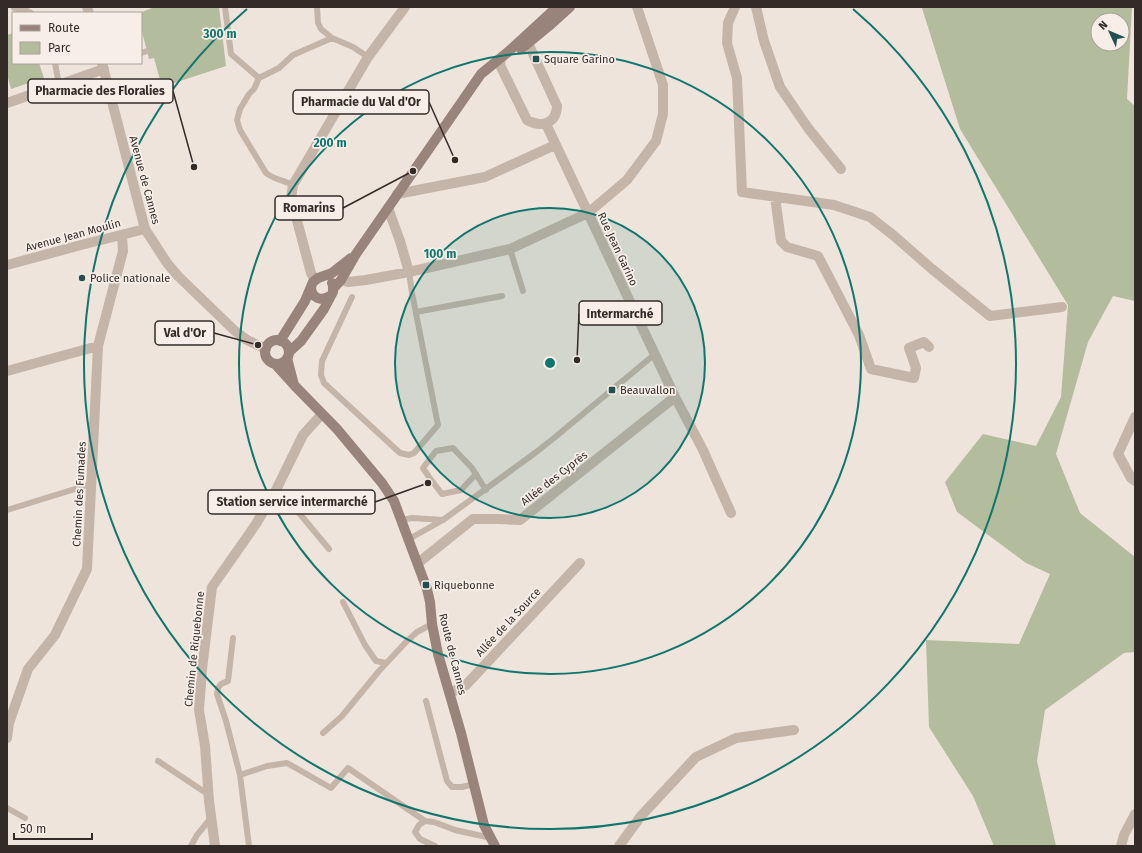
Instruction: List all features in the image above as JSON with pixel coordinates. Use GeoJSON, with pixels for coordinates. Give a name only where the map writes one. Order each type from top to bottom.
{"type":"FeatureCollection","features":[{"type":"Feature","properties":{"kind":"main road"},"geometry":{"type":"LineString","coordinates":[[501,61],[528,43],[570,7]]}},
{"type":"Feature","properties":{"kind":"main road"},"geometry":{"type":"LineString","coordinates":[[288,355],[286,345],[280,341],[273,341],[266,349],[266,357],[269,361],[275,364],[282,363],[301,341],[324,309],[356,254],[468,92],[555,8]]}},
{"type":"Feature","properties":{"kind":"main road"},"geometry":{"type":"LineString","coordinates":[[316,282],[332,274],[356,254]]}},
{"type":"Feature","properties":{"kind":"main road"},"geometry":{"type":"LineString","coordinates":[[280,341],[316,282],[324,277],[330,280],[333,286],[332,293],[327,298],[319,299],[313,295],[316,282]]}},
{"type":"Feature","properties":{"kind":"main road","name":"Route de Cannes"},"geometry":{"type":"LineString","coordinates":[[288,355],[294,385]]}},
{"type":"Feature","properties":{"kind":"main road","name":"Route de Cannes"},"geometry":{"type":"LineString","coordinates":[[275,364],[336,429],[382,483],[394,501],[427,589],[438,654],[450,693],[484,825],[493,842]]}},
{"type":"Feature","properties":{"kind":"street"},"geometry":{"type":"LineString","coordinates":[[316,282],[311,273],[291,198],[293,185],[368,57],[405,7]]}},
{"type":"Feature","properties":{"kind":"street"},"geometry":{"type":"LineString","coordinates":[[549,26],[550,22],[565,7]]}},
{"type":"Feature","properties":{"kind":"street"},"geometry":{"type":"LineString","coordinates":[[341,280],[348,282],[366,280],[409,272],[510,249],[588,213],[628,180],[656,141],[663,114],[663,85],[637,7]]}},
{"type":"Feature","properties":{"kind":"street"},"geometry":{"type":"LineString","coordinates":[[735,7],[728,23],[727,43],[737,78],[742,192],[834,205],[870,217],[893,235],[932,270],[990,316],[1062,307]]}},
{"type":"Feature","properties":{"kind":"street"},"geometry":{"type":"LineString","coordinates":[[756,7],[764,41],[780,87],[808,128],[841,169]]}},
{"type":"Feature","properties":{"kind":"street"},"geometry":{"type":"LineString","coordinates":[[501,61],[527,120],[532,123],[546,124],[552,120],[557,113],[557,106],[528,43],[517,44]]}},
{"type":"Feature","properties":{"kind":"street"},"geometry":{"type":"LineString","coordinates":[[7,104],[59,85],[103,65]]}},
{"type":"Feature","properties":{"kind":"street","name":"Avenue de Cannes"},"geometry":{"type":"LineString","coordinates":[[103,65],[145,229],[167,263],[178,276],[235,331],[247,340],[266,349]]}},
{"type":"Feature","properties":{"kind":"street","name":"Rue Jean Garino"},"geometry":{"type":"LineString","coordinates":[[546,124],[675,397],[703,450],[731,513]]}},
{"type":"Feature","properties":{"kind":"street"},"geometry":{"type":"LineString","coordinates":[[397,194],[485,177],[555,145]]}},
{"type":"Feature","properties":{"kind":"street"},"geometry":{"type":"LineString","coordinates":[[775,197],[781,241],[787,247],[818,256],[859,335],[871,369],[914,378],[916,368],[908,348],[924,342],[929,347]]}},
{"type":"Feature","properties":{"kind":"street"},"geometry":{"type":"LineString","coordinates":[[388,208],[409,272]]}},
{"type":"Feature","properties":{"kind":"street","name":"Avenue Jean Moulin"},"geometry":{"type":"LineString","coordinates":[[7,265],[145,229]]}},
{"type":"Feature","properties":{"kind":"street","name":"Chemin des Fumades"},"geometry":{"type":"LineString","coordinates":[[7,738],[9,723],[28,669],[55,635],[87,569],[98,346],[123,251],[122,235]]}},
{"type":"Feature","properties":{"kind":"street"},"geometry":{"type":"LineString","coordinates":[[7,371],[98,346]]}},
{"type":"Feature","properties":{"kind":"street","name":"Allée des Cyprès"},"geometry":{"type":"LineString","coordinates":[[418,562],[473,519],[520,520],[675,397]]}},
{"type":"Feature","properties":{"kind":"street","name":"Chemin de Riquebonne"},"geometry":{"type":"LineString","coordinates":[[215,846],[199,710],[202,669],[212,587],[256,524],[276,492],[304,435],[322,415]]}},
{"type":"Feature","properties":{"kind":"street"},"geometry":{"type":"LineString","coordinates":[[1135,417],[1118,454],[1131,478],[1135,481]]}},
{"type":"Feature","properties":{"kind":"street","name":"Allée de la Source"},"geometry":{"type":"LineString","coordinates":[[450,693],[466,685],[580,563]]}},
{"type":"Feature","properties":{"kind":"street"},"geometry":{"type":"LineString","coordinates":[[619,846],[641,816],[696,757],[736,738],[794,730]]}},
{"type":"Feature","properties":{"kind":"street"},"geometry":{"type":"LineString","coordinates":[[1121,846],[1124,835],[1135,814]]}},
{"type":"Feature","properties":{"kind":"lane"},"geometry":{"type":"LineString","coordinates":[[225,7],[231,54],[259,78]]}},
{"type":"Feature","properties":{"kind":"lane"},"geometry":{"type":"LineString","coordinates":[[317,7],[318,23],[321,29],[332,38],[353,47],[368,57]]}},
{"type":"Feature","properties":{"kind":"lane"},"geometry":{"type":"LineString","coordinates":[[14,8],[29,12]]}},
{"type":"Feature","properties":{"kind":"lane"},"geometry":{"type":"LineString","coordinates":[[293,185],[273,178],[266,173],[240,130],[237,120],[240,109],[259,78],[279,68],[293,55],[332,38]]}},
{"type":"Feature","properties":{"kind":"lane"},"geometry":{"type":"LineString","coordinates":[[55,64],[59,85]]}},
{"type":"Feature","properties":{"kind":"lane"},"geometry":{"type":"LineString","coordinates":[[510,249],[523,292]]}},
{"type":"Feature","properties":{"kind":"lane"},"geometry":{"type":"LineString","coordinates":[[352,297],[322,361],[321,375],[324,383],[400,453],[409,455],[414,453],[438,425],[409,272]]}},
{"type":"Feature","properties":{"kind":"lane"},"geometry":{"type":"LineString","coordinates":[[416,312],[502,296]]}},
{"type":"Feature","properties":{"kind":"lane"},"geometry":{"type":"LineString","coordinates":[[409,539],[443,520],[486,490],[554,438],[655,354]]}},
{"type":"Feature","properties":{"kind":"lane"},"geometry":{"type":"LineString","coordinates":[[476,474],[461,490],[442,494],[428,477],[424,468],[436,452],[453,448],[472,468],[476,474],[486,490]]}},
{"type":"Feature","properties":{"kind":"lane"},"geometry":{"type":"LineString","coordinates":[[7,510],[91,484]]}},
{"type":"Feature","properties":{"kind":"lane"},"geometry":{"type":"LineString","coordinates":[[276,492],[295,508],[329,549]]}},
{"type":"Feature","properties":{"kind":"lane"},"geometry":{"type":"LineString","coordinates":[[402,520],[412,518],[443,520]]}},
{"type":"Feature","properties":{"kind":"lane"},"geometry":{"type":"LineString","coordinates":[[343,602],[365,644],[376,661],[386,663]]}},
{"type":"Feature","properties":{"kind":"lane"},"geometry":{"type":"LineString","coordinates":[[322,733],[342,716],[386,663],[406,642],[417,632],[432,624]]}},
{"type":"Feature","properties":{"kind":"lane"},"geometry":{"type":"LineString","coordinates":[[233,638],[228,681],[221,684],[218,688],[217,694],[226,721],[240,775],[249,846]]}},
{"type":"Feature","properties":{"kind":"lane"},"geometry":{"type":"LineString","coordinates":[[426,701],[447,781],[452,787],[474,784]]}},
{"type":"Feature","properties":{"kind":"lane"},"geometry":{"type":"LineString","coordinates":[[158,761],[203,791],[208,792]]}},
{"type":"Feature","properties":{"kind":"lane"},"geometry":{"type":"LineString","coordinates":[[240,775],[267,766],[287,763],[331,788],[348,768],[426,821],[434,822],[493,842]]}},
{"type":"Feature","properties":{"kind":"lane"},"geometry":{"type":"LineString","coordinates":[[7,808],[24,818]]}},
{"type":"Feature","properties":{"kind":"lane"},"geometry":{"type":"LineString","coordinates":[[191,846],[197,835],[211,818]]}},
{"type":"Feature","properties":{"kind":"lane"},"geometry":{"type":"LineString","coordinates":[[426,821],[419,825],[415,832],[420,839],[435,846]]}},
{"type":"Feature","properties":{"kind":"green space"},"geometry":{"type":"Polygon","coordinates":[[[155,7],[219,7],[226,66],[162,87],[154,58],[149,59],[142,32],[142,12],[155,7]]]}},
{"type":"Feature","properties":{"kind":"green space"},"geometry":{"type":"Polygon","coordinates":[[[923,7],[1132,7],[1130,44],[1130,12],[1090,12],[1090,52],[1130,52],[1127,99],[1135,106],[1135,301],[1113,296],[1088,342],[1056,454],[1080,513],[1135,557],[1135,652],[1124,653],[1045,710],[1037,761],[1056,846],[994,846],[973,796],[929,727],[926,640],[1019,644],[1050,574],[1026,563],[957,512],[945,482],[983,434],[1036,446],[1061,397],[1068,305],[960,129],[922,8],[923,7]]]}},
{"type":"Feature","properties":{"kind":"green space"},"geometry":{"type":"Polygon","coordinates":[[[12,33],[12,64],[39,64],[44,78],[11,89],[7,74],[7,35],[12,33]]]}},
{"type":"Feature","properties":{"kind":"place","name":"Square Garino"},"geometry":{"type":"Point","coordinates":[536,59]}},
{"type":"Feature","properties":{"kind":"place","name":"Pharmacie du Val d'Or"},"geometry":{"type":"Point","coordinates":[455,160]}},
{"type":"Feature","properties":{"kind":"place","name":"Pharmacie des Floralies"},"geometry":{"type":"Point","coordinates":[194,167]}},
{"type":"Feature","properties":{"kind":"place","name":"Romarins"},"geometry":{"type":"Point","coordinates":[413,171]}},
{"type":"Feature","properties":{"kind":"place","name":"Police nationale"},"geometry":{"type":"Point","coordinates":[82,278]}},
{"type":"Feature","properties":{"kind":"place","name":"Val d'Or"},"geometry":{"type":"Point","coordinates":[258,345]}},
{"type":"Feature","properties":{"kind":"place","name":"Intermarché"},"geometry":{"type":"Point","coordinates":[577,360]}},
{"type":"Feature","properties":{"kind":"place","name":"Beauvallon"},"geometry":{"type":"Point","coordinates":[612,390]}},
{"type":"Feature","properties":{"kind":"place","name":"Station service intermarché"},"geometry":{"type":"Point","coordinates":[428,483]}},
{"type":"Feature","properties":{"kind":"place","name":"Riquebonne"},"geometry":{"type":"Point","coordinates":[426,585]}}]}
